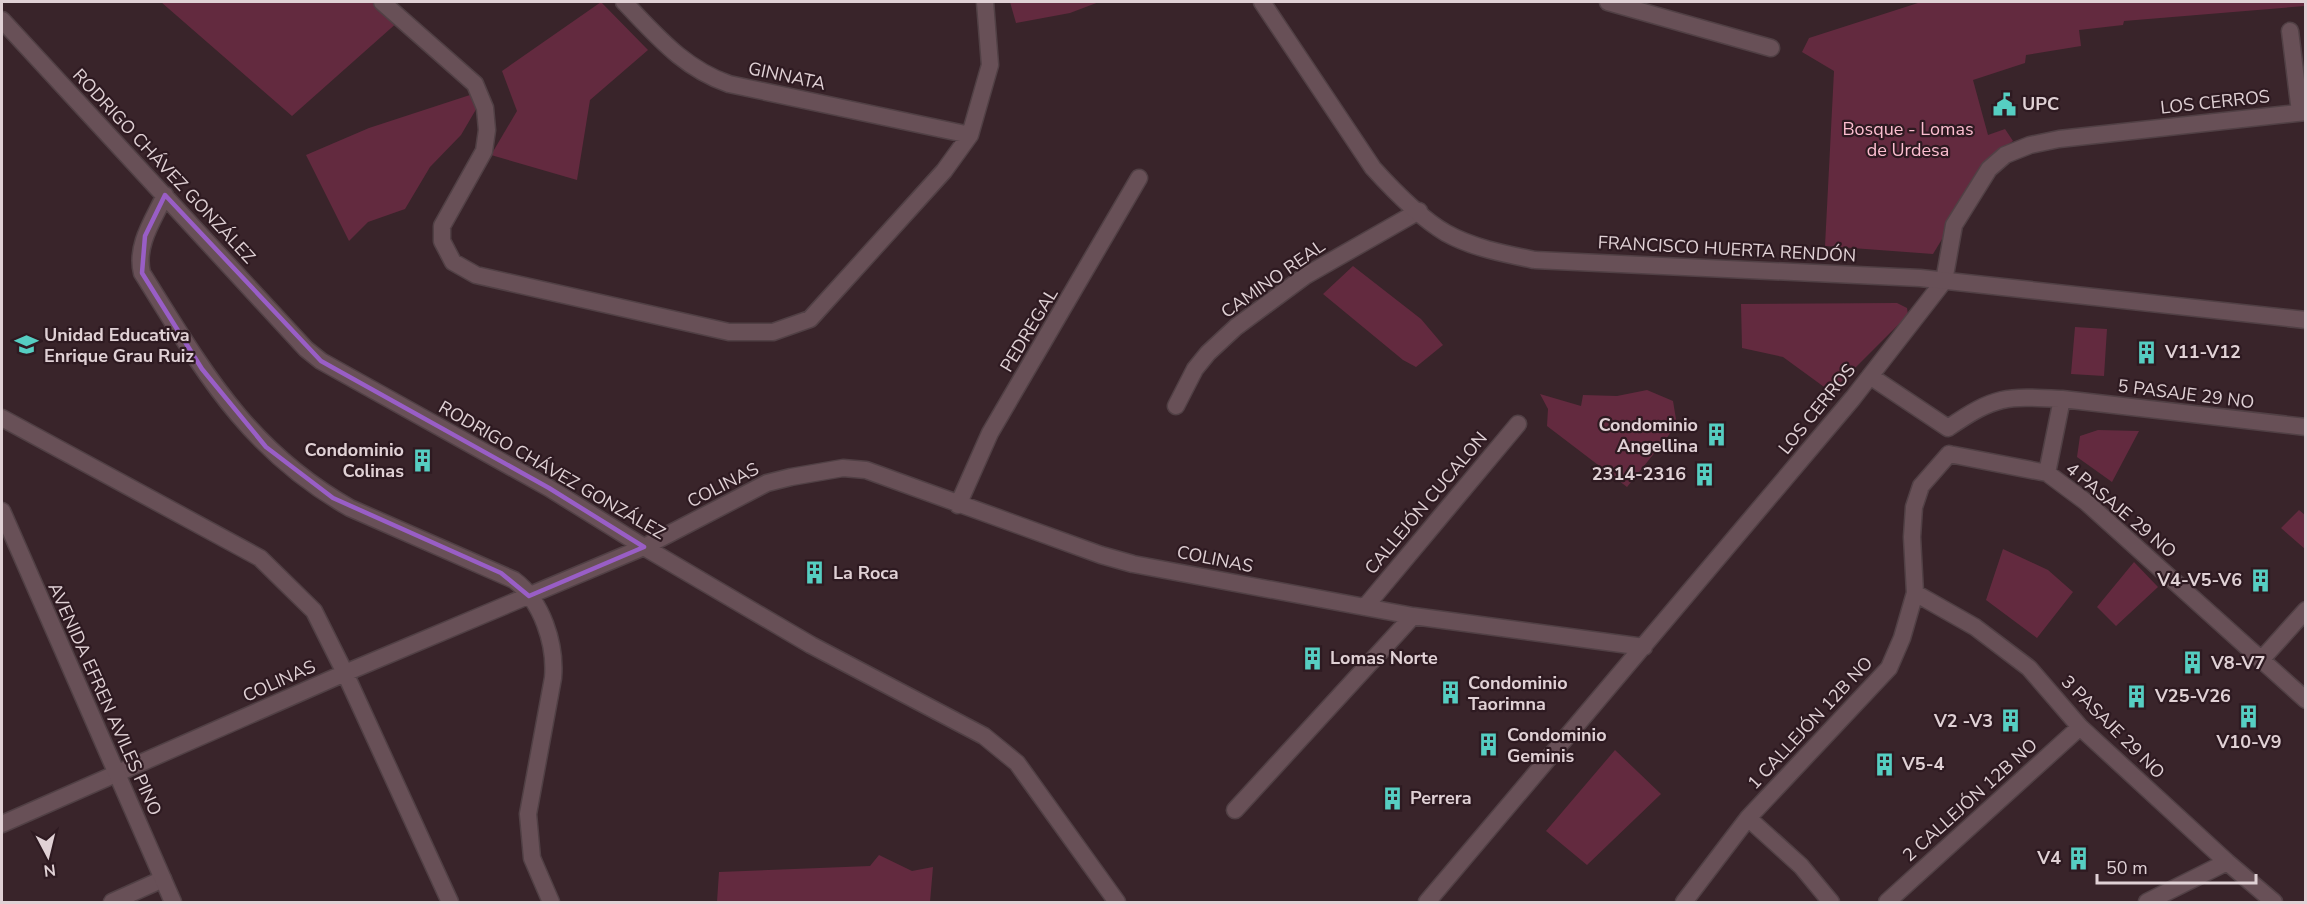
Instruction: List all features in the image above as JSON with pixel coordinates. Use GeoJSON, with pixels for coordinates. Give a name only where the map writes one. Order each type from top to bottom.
{"type":"FeatureCollection","features":[{"type":"Feature","properties":{"kind":"street"},"geometry":{"type":"LineString","coordinates":[[382,2],[475,84],[485,108],[487,130],[484,151],[442,226],[442,241],[453,262],[476,275],[729,332],[773,332],[810,319],[944,171],[970,135],[990,65],[985,2]]}},
{"type":"Feature","properties":{"kind":"street","name":"GINNATA"},"geometry":{"type":"LineString","coordinates":[[624,2],[678,57],[711,77],[729,84],[970,135]]}},
{"type":"Feature","properties":{"kind":"street","name":"FRANCISCO HUERTA RENDÓN"},"geometry":{"type":"LineString","coordinates":[[1262,2],[1373,168],[1395,192],[1446,233],[1495,252],[1535,260],[1944,281],[2306,320]]}},
{"type":"Feature","properties":{"kind":"street"},"geometry":{"type":"LineString","coordinates":[[1608,2],[1771,48]]}},
{"type":"Feature","properties":{"kind":"street","name":"RODRIGO CHÁVEZ GONZÁLEZ"},"geometry":{"type":"LineString","coordinates":[[2,20],[306,349],[321,361],[549,488],[811,645],[984,736],[1017,763],[1117,903]]}},
{"type":"Feature","properties":{"kind":"street"},"geometry":{"type":"LineString","coordinates":[[2290,31],[2303,112]]}},
{"type":"Feature","properties":{"kind":"street","name":"LOS CERROS"},"geometry":{"type":"LineString","coordinates":[[1427,903],[1870,376],[1944,281],[1954,225],[1989,169],[2005,154],[2059,139],[2303,112]]}},
{"type":"Feature","properties":{"kind":"street","name":"PEDREGAL"},"geometry":{"type":"LineString","coordinates":[[958,505],[990,433],[1139,178]]}},
{"type":"Feature","properties":{"kind":"street"},"geometry":{"type":"LineString","coordinates":[[165,195],[143,242],[140,258],[142,273],[202,369],[245,425],[291,469],[350,508],[501,573],[521,585],[546,626],[554,671],[528,814],[532,858],[551,903]]}},
{"type":"Feature","properties":{"kind":"street","name":"CAMINO REAL"},"geometry":{"type":"LineString","coordinates":[[1176,406],[1195,369],[1208,353],[1236,327],[1305,276],[1419,211]]}},
{"type":"Feature","properties":{"kind":"street"},"geometry":{"type":"LineString","coordinates":[[1870,376],[1948,428],[1949,454]]}},
{"type":"Feature","properties":{"kind":"street","name":"5 PASAJE 29 NO"},"geometry":{"type":"LineString","coordinates":[[1948,428],[1972,411],[1992,401],[2014,396],[2062,399],[2306,427]]}},
{"type":"Feature","properties":{"kind":"street"},"geometry":{"type":"LineString","coordinates":[[2047,473],[2062,399]]}},
{"type":"Feature","properties":{"kind":"street"},"geometry":{"type":"LineString","coordinates":[[2,418],[260,558],[314,611],[345,673],[450,903]]}},
{"type":"Feature","properties":{"kind":"street","name":"CALLEJÓN CUCALON"},"geometry":{"type":"LineString","coordinates":[[1365,607],[1518,424]]}},
{"type":"Feature","properties":{"kind":"street","name":"4 PASAJE 29 NO"},"geometry":{"type":"LineString","coordinates":[[1949,454],[2047,473],[2086,502],[2306,700]]}},
{"type":"Feature","properties":{"kind":"street","name":"1 CALLEJÓN 12B NO"},"geometry":{"type":"LineString","coordinates":[[1684,903],[1748,818],[1889,668],[1902,638],[1915,593],[1912,537],[1914,507],[1922,486],[1949,454]]}},
{"type":"Feature","properties":{"kind":"street","name":"COLINAS"},"geometry":{"type":"LineString","coordinates":[[2,824],[345,673],[644,547],[768,483],[843,468],[866,470],[958,505],[1133,564],[1413,616],[1644,647]]}},
{"type":"Feature","properties":{"kind":"street","name":"AVENIDA EFREN AVILES PINO"},"geometry":{"type":"LineString","coordinates":[[2,511],[173,903]]}},
{"type":"Feature","properties":{"kind":"street","name":"3 PASAJE 29 NO"},"geometry":{"type":"LineString","coordinates":[[1915,593],[1975,627],[2029,668],[2080,727],[2274,903]]}},
{"type":"Feature","properties":{"kind":"street"},"geometry":{"type":"LineString","coordinates":[[2261,660],[2306,610]]}},
{"type":"Feature","properties":{"kind":"street"},"geometry":{"type":"LineString","coordinates":[[1235,810],[1413,616]]}},
{"type":"Feature","properties":{"kind":"street","name":"2 CALLEJÓN 12B NO"},"geometry":{"type":"LineString","coordinates":[[1887,903],[2080,727]]}},
{"type":"Feature","properties":{"kind":"street"},"geometry":{"type":"LineString","coordinates":[[1748,818],[1801,866],[1831,903]]}},
{"type":"Feature","properties":{"kind":"street"},"geometry":{"type":"LineString","coordinates":[[2147,903],[2227,862]]}},
{"type":"Feature","properties":{"kind":"street"},"geometry":{"type":"LineString","coordinates":[[112,903],[163,879]]}},
{"type":"Feature","properties":{"kind":"highlighted area"},"geometry":{"type":"Polygon","coordinates":[[[165,195],[321,361],[549,488],[644,547],[529,596],[501,573],[333,498],[266,447],[202,369],[142,273],[145,236],[165,195]]]}},
{"type":"Feature","properties":{"kind":"green space"},"geometry":{"type":"Polygon","coordinates":[[[161,2],[377,2],[399,21],[292,116],[161,2]]]}},
{"type":"Feature","properties":{"kind":"green space"},"geometry":{"type":"Polygon","coordinates":[[[601,2],[648,50],[590,100],[577,180],[491,155],[517,111],[502,71],[601,2]]]}},
{"type":"Feature","properties":{"kind":"green space"},"geometry":{"type":"Polygon","coordinates":[[[1010,2],[1099,2],[1070,13],[1016,23],[1010,2]]]}},
{"type":"Feature","properties":{"kind":"green space","name":"Bosque - Lomas de Urdesa"},"geometry":{"type":"Polygon","coordinates":[[[1921,2],[2305,2],[2305,6],[2124,21],[2123,25],[2079,30],[2081,46],[2026,55],[2025,63],[1973,80],[1988,135],[2005,129],[2013,141],[1993,155],[1933,254],[1825,246],[1834,71],[1802,52],[1809,38],[1921,2]]]}},
{"type":"Feature","properties":{"kind":"green space"},"geometry":{"type":"Polygon","coordinates":[[[473,94],[478,106],[461,135],[430,167],[405,209],[368,222],[349,241],[306,155],[369,128],[473,94]]]}},
{"type":"Feature","properties":{"kind":"green space"},"geometry":{"type":"Polygon","coordinates":[[[1353,266],[1421,319],[1443,345],[1416,367],[1403,360],[1323,294],[1353,266]]]}},
{"type":"Feature","properties":{"kind":"green space"},"geometry":{"type":"Polygon","coordinates":[[[1897,303],[1907,308],[1908,315],[1831,392],[1783,357],[1742,348],[1741,304],[1897,303]]]}},
{"type":"Feature","properties":{"kind":"green space"},"geometry":{"type":"Polygon","coordinates":[[[2075,327],[2107,329],[2104,376],[2071,374],[2075,327]]]}},
{"type":"Feature","properties":{"kind":"green space"},"geometry":{"type":"Polygon","coordinates":[[[1647,390],[1673,401],[1677,425],[1627,487],[1547,426],[1548,409],[1540,394],[1581,406],[1583,395],[1617,396],[1647,390]]]}},
{"type":"Feature","properties":{"kind":"green space"},"geometry":{"type":"Polygon","coordinates":[[[2098,430],[2139,431],[2112,482],[2077,457],[2080,436],[2098,430]]]}},
{"type":"Feature","properties":{"kind":"green space"},"geometry":{"type":"Polygon","coordinates":[[[2299,510],[2305,515],[2305,549],[2281,528],[2299,510]]]}},
{"type":"Feature","properties":{"kind":"green space"},"geometry":{"type":"Polygon","coordinates":[[[2003,549],[2048,570],[2073,592],[2037,638],[1986,600],[2003,549]]]}},
{"type":"Feature","properties":{"kind":"green space"},"geometry":{"type":"Polygon","coordinates":[[[2134,562],[2158,587],[2116,626],[2097,607],[2134,562]]]}},
{"type":"Feature","properties":{"kind":"green space"},"geometry":{"type":"Polygon","coordinates":[[[1615,750],[1661,794],[1587,865],[1546,831],[1615,750]]]}},
{"type":"Feature","properties":{"kind":"green space"},"geometry":{"type":"Polygon","coordinates":[[[879,855],[912,871],[933,867],[930,902],[717,902],[719,872],[870,866],[879,855]]]}},
{"type":"Feature","properties":{"kind":"place","name":"UPC"},"geometry":{"type":"Point","coordinates":[2004,104]}},
{"type":"Feature","properties":{"kind":"place","name":"Unidad Educativa Enrique Grau Ruiz"},"geometry":{"type":"Point","coordinates":[26,345]}},
{"type":"Feature","properties":{"kind":"place","name":"V11-V12"},"geometry":{"type":"Point","coordinates":[2147,352]}},
{"type":"Feature","properties":{"kind":"place","name":"Condominio Angellina"},"geometry":{"type":"Point","coordinates":[1716,435]}},
{"type":"Feature","properties":{"kind":"place","name":"Condominio Colinas"},"geometry":{"type":"Point","coordinates":[422,460]}},
{"type":"Feature","properties":{"kind":"place","name":"2314-2316"},"geometry":{"type":"Point","coordinates":[1704,474]}},
{"type":"Feature","properties":{"kind":"place","name":"La Roca"},"geometry":{"type":"Point","coordinates":[815,573]}},
{"type":"Feature","properties":{"kind":"place","name":"V4-V5-V6"},"geometry":{"type":"Point","coordinates":[2260,580]}},
{"type":"Feature","properties":{"kind":"place","name":"Lomas Norte"},"geometry":{"type":"Point","coordinates":[1312,658]}},
{"type":"Feature","properties":{"kind":"place","name":"V8-V7"},"geometry":{"type":"Point","coordinates":[2193,663]}},
{"type":"Feature","properties":{"kind":"place","name":"Condominio Taorimna"},"geometry":{"type":"Point","coordinates":[1450,693]}},
{"type":"Feature","properties":{"kind":"place","name":"V25-V26"},"geometry":{"type":"Point","coordinates":[2137,696]}},
{"type":"Feature","properties":{"kind":"place","name":"V10-V9"},"geometry":{"type":"Point","coordinates":[2249,716]}},
{"type":"Feature","properties":{"kind":"place","name":"V2 -V3"},"geometry":{"type":"Point","coordinates":[2011,721]}},
{"type":"Feature","properties":{"kind":"place","name":"Condominio Geminis"},"geometry":{"type":"Point","coordinates":[1489,745]}},
{"type":"Feature","properties":{"kind":"place","name":"V5-4"},"geometry":{"type":"Point","coordinates":[1884,764]}},
{"type":"Feature","properties":{"kind":"place","name":"Perrera"},"geometry":{"type":"Point","coordinates":[1392,798]}},
{"type":"Feature","properties":{"kind":"place","name":"V4"},"geometry":{"type":"Point","coordinates":[2079,858]}}]}
